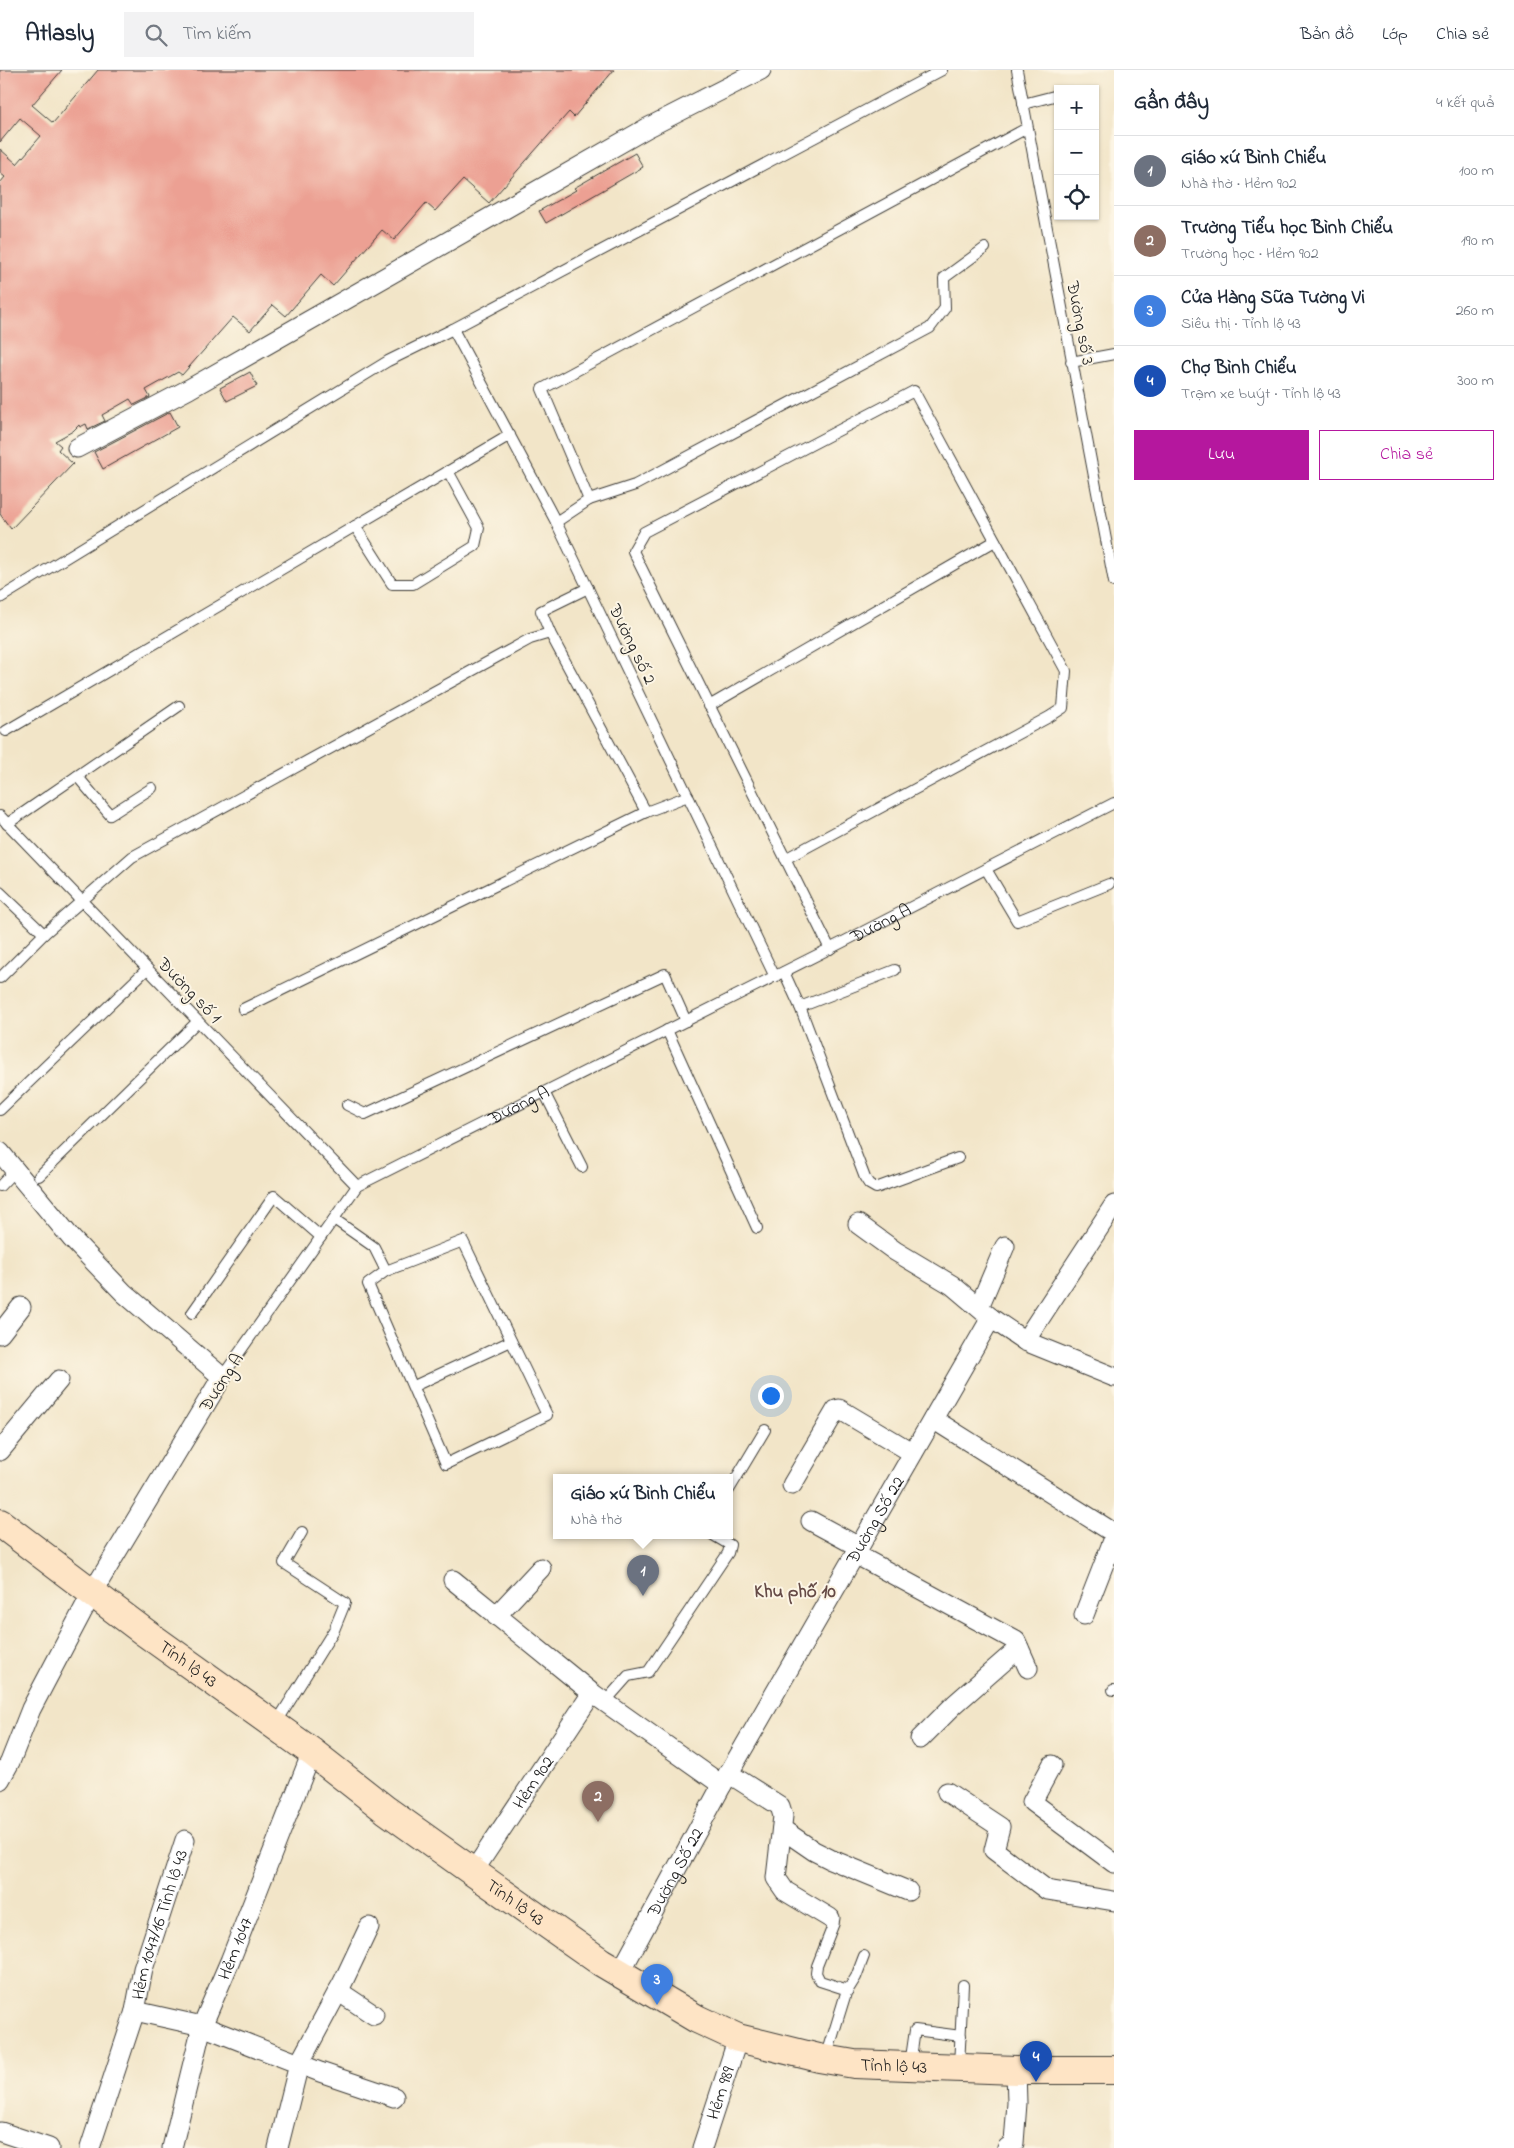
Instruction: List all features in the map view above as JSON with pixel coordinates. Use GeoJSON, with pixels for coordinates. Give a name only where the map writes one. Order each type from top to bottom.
{"type":"FeatureCollection","features":[{"type":"Feature","properties":{"kind":"main road","name":"Tỉnh lộ 43"},"geometry":{"type":"LineString","coordinates":[[1,1527],[312,1752],[386,1810],[473,1872],[601,1962],[697,2019],[738,2038],[854,2064],[1016,2070],[1114,2070]]}},
{"type":"Feature","properties":{"kind":"street"},"geometry":{"type":"LineString","coordinates":[[77,448],[189,390],[647,128],[761,70]]}},
{"type":"Feature","properties":{"kind":"street"},"geometry":{"type":"LineString","coordinates":[[0,1152],[72,1239],[124,1292],[222,1377]]}},
{"type":"Feature","properties":{"kind":"street"},"geometry":{"type":"LineString","coordinates":[[1025,1341],[1114,1205]]}},
{"type":"Feature","properties":{"kind":"street"},"geometry":{"type":"LineString","coordinates":[[858,1224],[895,1251],[952,1285],[985,1313],[1025,1341],[1114,1377]]}},
{"type":"Feature","properties":{"kind":"street","name":"Đường Số 22"},"geometry":{"type":"LineString","coordinates":[[620,1973],[725,1779],[933,1418],[985,1313],[1005,1246]]}},
{"type":"Feature","properties":{"kind":"street"},"geometry":{"type":"LineString","coordinates":[[0,1334],[21,1307]]}},
{"type":"Feature","properties":{"kind":"street","name":"Đường A"},"geometry":{"type":"LineString","coordinates":[[0,1780],[10,1762],[31,1709],[92,1593],[222,1377]]}},
{"type":"Feature","properties":{"kind":"street"},"geometry":{"type":"LineString","coordinates":[[0,1451],[59,1380]]}},
{"type":"Feature","properties":{"kind":"street"},"geometry":{"type":"LineString","coordinates":[[792,1485],[836,1410],[839,1408],[913,1453]]}},
{"type":"Feature","properties":{"kind":"street"},"geometry":{"type":"LineString","coordinates":[[933,1418],[1114,1533]]}},
{"type":"Feature","properties":{"kind":"street"},"geometry":{"type":"LineString","coordinates":[[811,1521],[857,1550],[1016,1641],[1028,1668]]}},
{"type":"Feature","properties":{"kind":"street"},"geometry":{"type":"LineString","coordinates":[[1084,1615],[1114,1538]]}},
{"type":"Feature","properties":{"kind":"street"},"geometry":{"type":"LineString","coordinates":[[496,1616],[541,1568]]}},
{"type":"Feature","properties":{"kind":"street"},"geometry":{"type":"LineString","coordinates":[[453,1580],[598,1698],[725,1779],[780,1806],[783,1816],[776,1874],[778,1882],[785,1891],[830,1918]]}},
{"type":"Feature","properties":{"kind":"street"},"geometry":{"type":"LineString","coordinates":[[920,1739],[955,1704],[1019,1648]]}},
{"type":"Feature","properties":{"kind":"street","name":"Hẻm 902"},"geometry":{"type":"LineString","coordinates":[[473,1872],[598,1698]]}},
{"type":"Feature","properties":{"kind":"street","name":"Hẻm 1047"},"geometry":{"type":"LineString","coordinates":[[172,2148],[202,2026],[312,1752]]}},
{"type":"Feature","properties":{"kind":"street"},"geometry":{"type":"LineString","coordinates":[[1052,1765],[1032,1802],[1114,1863]]}},
{"type":"Feature","properties":{"kind":"street"},"geometry":{"type":"LineString","coordinates":[[947,1792],[1000,1827],[994,1850],[1047,1890],[1114,1901]]}},
{"type":"Feature","properties":{"kind":"street"},"geometry":{"type":"LineString","coordinates":[[782,1828],[814,1851],[908,1891]]}},
{"type":"Feature","properties":{"kind":"street","name":"Hẻm 1047/16 Tỉnh lộ 43"},"geometry":{"type":"LineString","coordinates":[[90,2148],[135,2010],[143,1969],[185,1840]]}},
{"type":"Feature","properties":{"kind":"street"},"geometry":{"type":"LineString","coordinates":[[1114,1883],[1114,1892]]}},
{"type":"Feature","properties":{"kind":"street"},"geometry":{"type":"LineString","coordinates":[[278,2148],[299,2064],[338,1991],[368,1927]]}},
{"type":"Feature","properties":{"kind":"street"},"geometry":{"type":"LineString","coordinates":[[338,1991],[374,2015]]}},
{"type":"Feature","properties":{"kind":"street","name":"Hẻm 1047/16 Tỉnh lộ 43"},"geometry":{"type":"LineString","coordinates":[[135,2010],[202,2026],[299,2064],[394,2097]]}},
{"type":"Feature","properties":{"kind":"street","name":"Hẻm 989"},"geometry":{"type":"LineString","coordinates":[[702,2148],[738,2038]]}},
{"type":"Feature","properties":{"kind":"street"},"geometry":{"type":"LineString","coordinates":[[1007,2148],[1014,2143],[1017,2103],[1016,2070]]}},
{"type":"Feature","properties":{"kind":"street"},"geometry":{"type":"LineString","coordinates":[[1,2132],[49,2148]]}},
{"type":"Feature","properties":{"kind":"lane"},"geometry":{"type":"LineString","coordinates":[[0,598],[388,361],[453,329],[942,70]]}},
{"type":"Feature","properties":{"kind":"lane","name":"Đường số 3"},"geometry":{"type":"LineString","coordinates":[[1017,70],[1114,582]]}},
{"type":"Feature","properties":{"kind":"lane"},"geometry":{"type":"LineString","coordinates":[[1022,104],[1054,97]]}},
{"type":"Feature","properties":{"kind":"lane"},"geometry":{"type":"LineString","coordinates":[[589,500],[542,389],[1027,128]]}},
{"type":"Feature","properties":{"kind":"lane"},"geometry":{"type":"LineString","coordinates":[[556,522],[589,500],[635,485],[930,328],[945,308],[944,278],[985,248]]}},
{"type":"Feature","properties":{"kind":"lane","name":"Đường số 2"},"geometry":{"type":"LineString","coordinates":[[453,329],[556,522],[688,796],[779,974],[800,1006],[831,1094],[865,1178],[869,1184],[876,1188],[958,1158]]}},
{"type":"Feature","properties":{"kind":"lane"},"geometry":{"type":"LineString","coordinates":[[1072,362],[1114,354]]}},
{"type":"Feature","properties":{"kind":"lane"},"geometry":{"type":"LineString","coordinates":[[786,860],[1063,708],[1066,671],[914,391],[644,532],[633,551],[830,949]]}},
{"type":"Feature","properties":{"kind":"lane"},"geometry":{"type":"LineString","coordinates":[[6,731],[510,435]]}},
{"type":"Feature","properties":{"kind":"lane"},"geometry":{"type":"LineString","coordinates":[[355,526],[392,584],[413,584],[475,546],[479,528],[448,471]]}},
{"type":"Feature","properties":{"kind":"lane"},"geometry":{"type":"LineString","coordinates":[[709,706],[995,541]]}},
{"type":"Feature","properties":{"kind":"lane"},"geometry":{"type":"LineString","coordinates":[[588,588],[541,611],[550,633],[646,812]]}},
{"type":"Feature","properties":{"kind":"lane"},"geometry":{"type":"LineString","coordinates":[[0,978],[44,934],[132,857],[521,644],[550,633]]}},
{"type":"Feature","properties":{"kind":"lane"},"geometry":{"type":"LineString","coordinates":[[4,820],[77,776],[179,706]]}},
{"type":"Feature","properties":{"kind":"lane"},"geometry":{"type":"LineString","coordinates":[[77,776],[110,815],[152,788]]}},
{"type":"Feature","properties":{"kind":"lane"},"geometry":{"type":"LineString","coordinates":[[244,1009],[646,812],[688,796]]}},
{"type":"Feature","properties":{"kind":"lane","name":"Đường A"},"geometry":{"type":"LineString","coordinates":[[222,1377],[357,1186],[830,949],[1114,803]]}},
{"type":"Feature","properties":{"kind":"lane","name":"Đường số 1"},"geometry":{"type":"LineString","coordinates":[[4,820],[357,1186]]}},
{"type":"Feature","properties":{"kind":"lane"},"geometry":{"type":"LineString","coordinates":[[986,869],[1017,921],[1109,884]]}},
{"type":"Feature","properties":{"kind":"lane"},"geometry":{"type":"LineString","coordinates":[[0,892],[44,934]]}},
{"type":"Feature","properties":{"kind":"lane"},"geometry":{"type":"LineString","coordinates":[[0,1110],[147,969]]}},
{"type":"Feature","properties":{"kind":"lane"},"geometry":{"type":"LineString","coordinates":[[800,1006],[896,970]]}},
{"type":"Feature","properties":{"kind":"lane"},"geometry":{"type":"LineString","coordinates":[[347,1105],[365,1114],[665,974],[686,1021]]}},
{"type":"Feature","properties":{"kind":"lane"},"geometry":{"type":"LineString","coordinates":[[40,1176],[198,1021]]}},
{"type":"Feature","properties":{"kind":"lane"},"geometry":{"type":"LineString","coordinates":[[667,1030],[757,1228]]}},
{"type":"Feature","properties":{"kind":"lane"},"geometry":{"type":"LineString","coordinates":[[544,1092],[582,1167]]}},
{"type":"Feature","properties":{"kind":"lane"},"geometry":{"type":"LineString","coordinates":[[0,1186],[16,1170]]}},
{"type":"Feature","properties":{"kind":"lane"},"geometry":{"type":"LineString","coordinates":[[192,1313],[274,1196],[321,1237]]}},
{"type":"Feature","properties":{"kind":"lane"},"geometry":{"type":"LineString","coordinates":[[334,1219],[374,1247],[386,1271]]}},
{"type":"Feature","properties":{"kind":"lane"},"geometry":{"type":"LineString","coordinates":[[463,1241],[547,1415],[446,1464],[414,1386],[368,1284],[386,1271],[463,1241]]}},
{"type":"Feature","properties":{"kind":"lane"},"geometry":{"type":"LineString","coordinates":[[414,1386],[511,1341]]}},
{"type":"Feature","properties":{"kind":"lane"},"geometry":{"type":"LineString","coordinates":[[733,1483],[765,1430]]}},
{"type":"Feature","properties":{"kind":"lane"},"geometry":{"type":"LineString","coordinates":[[274,1725],[334,1630],[345,1603],[284,1563],[302,1532]]}},
{"type":"Feature","properties":{"kind":"lane"},"geometry":{"type":"LineString","coordinates":[[598,1698],[628,1676],[648,1672],[728,1553],[730,1545],[720,1539]]}},
{"type":"Feature","properties":{"kind":"lane"},"geometry":{"type":"LineString","coordinates":[[830,1918],[834,1924],[816,1966],[816,1973],[820,1981],[848,1990]]}},
{"type":"Feature","properties":{"kind":"lane"},"geometry":{"type":"LineString","coordinates":[[826,2059],[835,2024],[864,1956]]}},
{"type":"Feature","properties":{"kind":"lane"},"geometry":{"type":"LineString","coordinates":[[959,2067],[963,1985]]}},
{"type":"Feature","properties":{"kind":"lane"},"geometry":{"type":"LineString","coordinates":[[910,2066],[915,2030],[961,2036]]}},
{"type":"Feature","properties":{"kind":"building"},"geometry":{"type":"Polygon","coordinates":[[[0,70],[62,70],[32,105],[53,123],[98,70],[614,70],[574,117],[569,112],[489,203],[463,180],[435,211],[426,203],[394,240],[382,230],[333,286],[321,275],[286,316],[273,305],[250,331],[233,317],[182,375],[178,372],[146,390],[150,397],[134,405],[130,399],[102,415],[105,421],[88,429],[86,424],[80,427],[79,425],[73,431],[55,441],[61,446],[58,450],[73,464],[11,529],[0,514],[0,183],[5,177],[0,173],[0,149],[17,164],[41,136],[20,118],[0,142],[0,70]]]}},
{"type":"Feature","properties":{"kind":"building"},"geometry":{"type":"Polygon","coordinates":[[[635,153],[643,167],[546,223],[539,211],[576,190],[574,188],[635,153]]]}},
{"type":"Feature","properties":{"kind":"building"},"geometry":{"type":"Polygon","coordinates":[[[250,372],[257,386],[227,401],[220,388],[250,372]]]}},
{"type":"Feature","properties":{"kind":"building"},"geometry":{"type":"Polygon","coordinates":[[[170,412],[178,427],[103,469],[94,452],[170,412]]]}},
{"type":"Feature","properties":{"kind":"place","name":"Giáo xứ Bình Chiểu"},"geometry":{"type":"Point","coordinates":[643,1596]}},
{"type":"Feature","properties":{"kind":"place","name":"Trường Tiểu học Bình Chiểu"},"geometry":{"type":"Point","coordinates":[598,1822]}},
{"type":"Feature","properties":{"kind":"place","name":"Cửa Hàng Sữa Tường Vi"},"geometry":{"type":"Point","coordinates":[657,2005]}},
{"type":"Feature","properties":{"kind":"place","name":"Chợ Bình Chiểu"},"geometry":{"type":"Point","coordinates":[1036,2082]}},
{"type":"Feature","properties":{"kind":"district","name":"Khu phố 10"},"geometry":{"type":"Point","coordinates":[795,1590]}}]}
